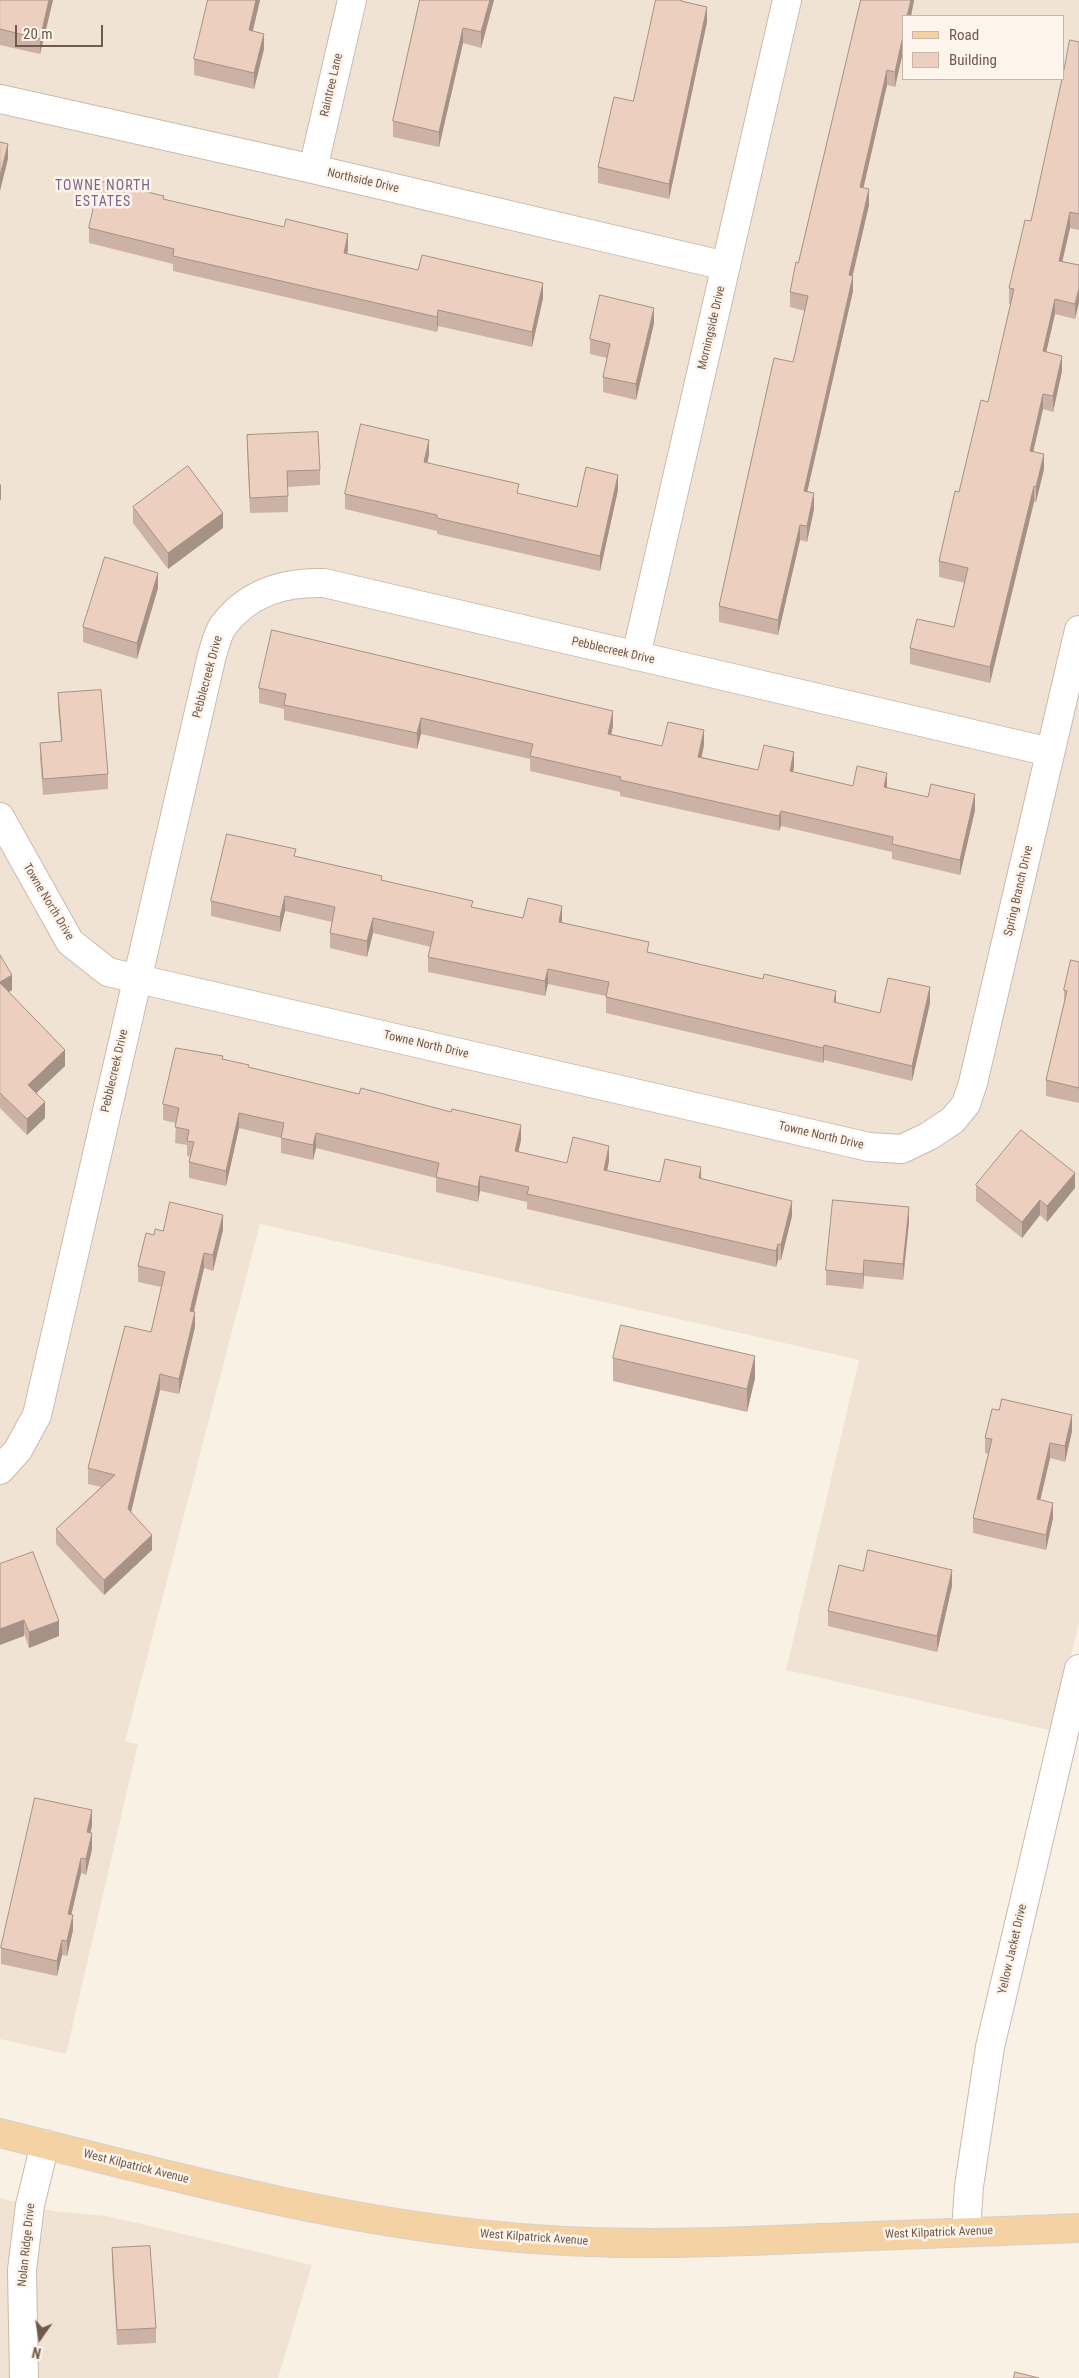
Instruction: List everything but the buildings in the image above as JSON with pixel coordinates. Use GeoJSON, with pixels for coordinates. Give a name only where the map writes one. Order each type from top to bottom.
{"type":"FeatureCollection","features":[{"type":"Feature","properties":{"kind":"main road","name":"West Kilpatrick Avenue"},"geometry":{"type":"LineString","coordinates":[[0,2133],[313,2208],[412,2226],[500,2236],[603,2242],[725,2242],[1079,2228]]}},
{"type":"Feature","properties":{"kind":"street","name":"Raintree Lane"},"geometry":{"type":"LineString","coordinates":[[313,169],[352,0]]}},
{"type":"Feature","properties":{"kind":"street","name":"Morningside Drive"},"geometry":{"type":"LineString","coordinates":[[636,656],[787,0]]}},
{"type":"Feature","properties":{"kind":"street","name":"Northside Drive"},"geometry":{"type":"LineString","coordinates":[[0,99],[313,169],[726,266]]}},
{"type":"Feature","properties":{"kind":"street","name":"Pebblecreek Drive"},"geometry":{"type":"LineString","coordinates":[[0,1470],[18,1450],[36,1416],[212,655],[222,627],[242,605],[268,591],[297,582],[324,583],[1050,752]]}},
{"type":"Feature","properties":{"kind":"street","name":"Spring Branch Drive"},"geometry":{"type":"LineString","coordinates":[[929,1136],[953,1120],[966,1104],[973,1083],[1079,630]]}},
{"type":"Feature","properties":{"kind":"street","name":"Towne North Drive"},"geometry":{"type":"LineString","coordinates":[[0,818],[70,942],[108,972],[869,1147],[902,1149],[929,1136]]}},
{"type":"Feature","properties":{"kind":"street","name":"Yellow Jacket Drive"},"geometry":{"type":"LineString","coordinates":[[966,2232],[969,2186],[990,2046],[1079,1669]]}},
{"type":"Feature","properties":{"kind":"street","name":"Nolan Ridge Drive"},"geometry":{"type":"LineString","coordinates":[[24,2378],[22,2270],[30,2205],[45,2144]]}},
{"type":"Feature","properties":{"kind":"shaded area"},"geometry":{"type":"Polygon","coordinates":[[[0,0],[1079,0],[1079,1623],[1053,1731],[786,1670],[859,1360],[260,1224],[125,1742],[138,1744],[66,2054],[0,2039],[0,0]]]}},
{"type":"Feature","properties":{"kind":"shaded area"},"geometry":{"type":"Polygon","coordinates":[[[0,2198],[53,2211],[106,2216],[312,2265],[278,2378],[0,2378],[0,2198]]]}},
{"type":"Feature","properties":{"kind":"district","name":"TOWNE NORTH ESTATES"},"geometry":{"type":"Point","coordinates":[103,194]}}]}
